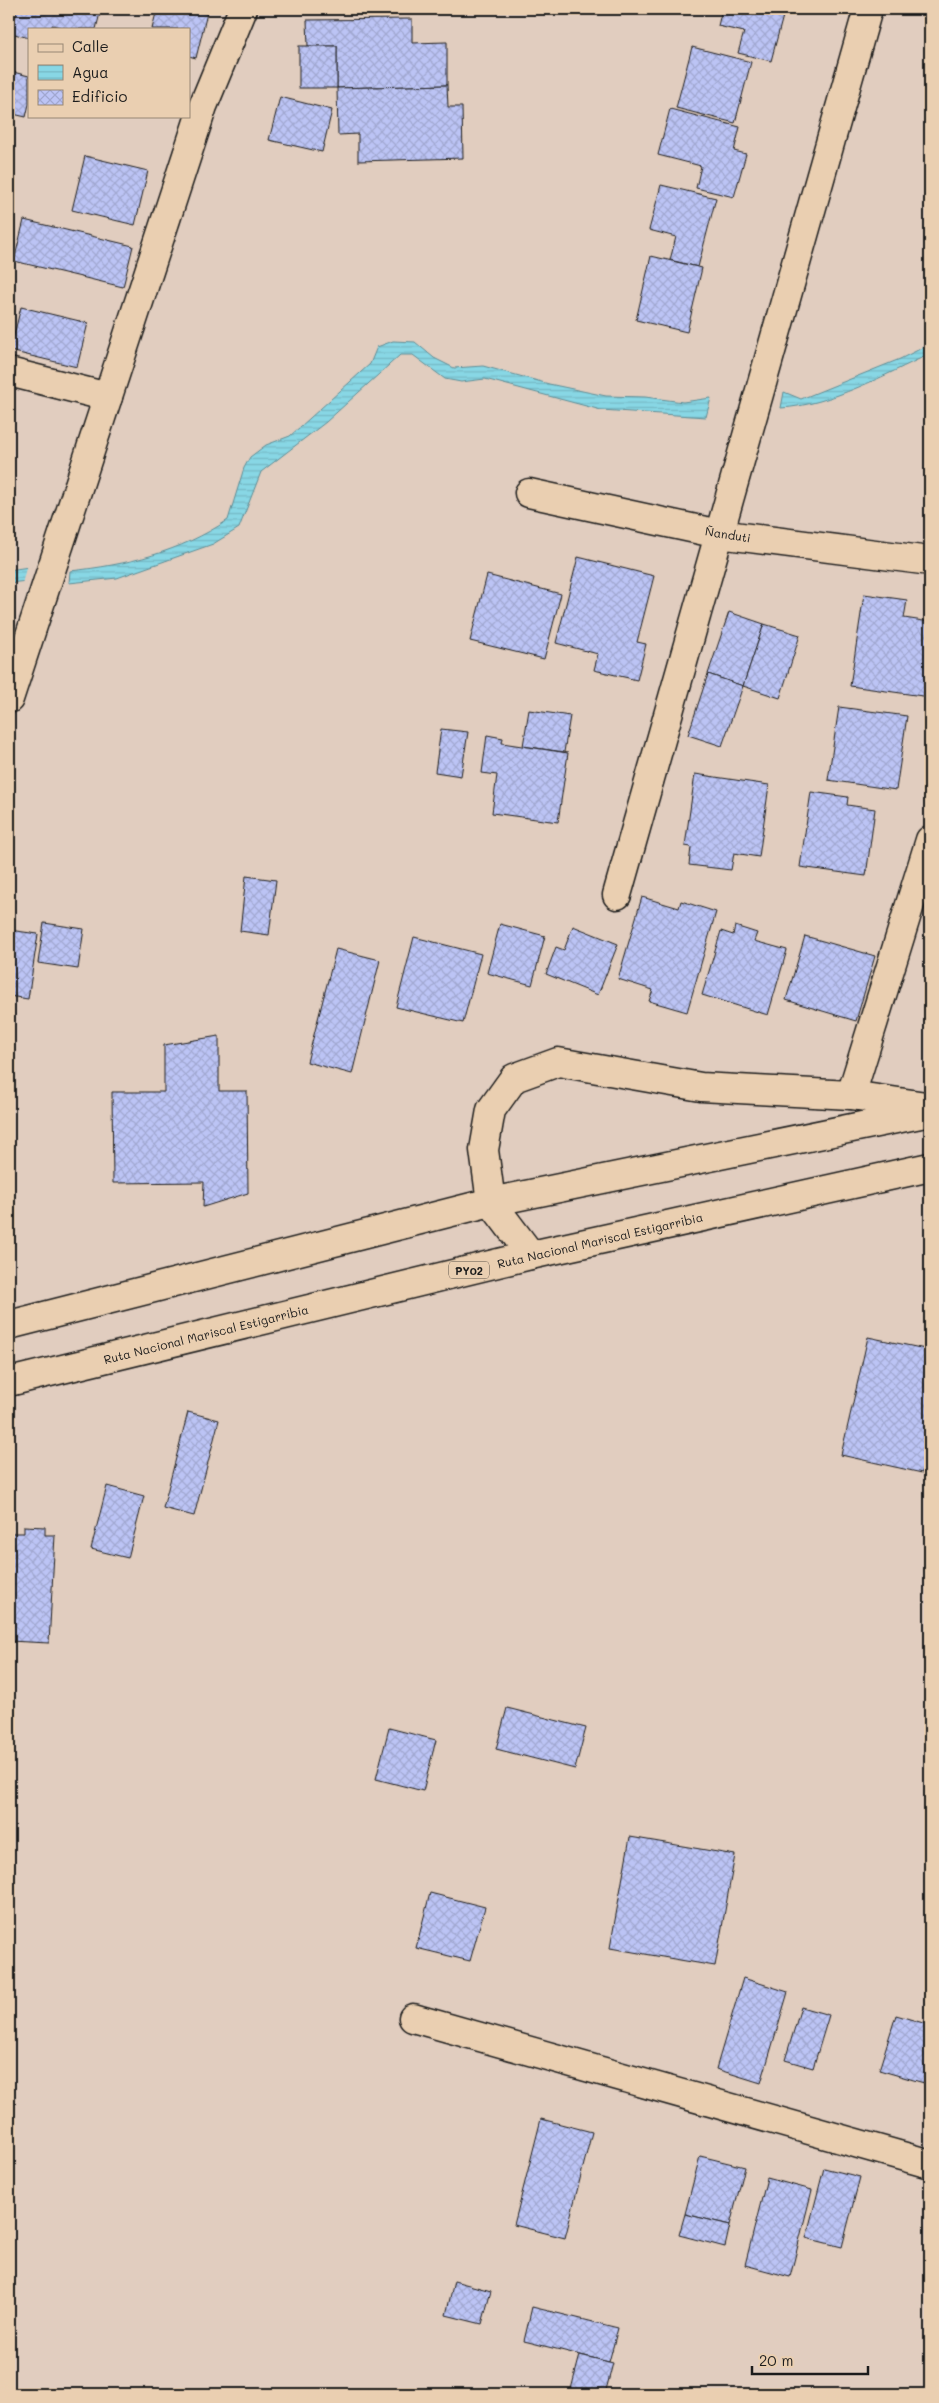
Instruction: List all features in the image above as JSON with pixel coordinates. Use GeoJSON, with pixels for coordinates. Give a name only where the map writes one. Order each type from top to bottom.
{"type":"FeatureCollection","features":[{"type":"Feature","properties":{"kind":"main road"},"geometry":{"type":"LineString","coordinates":[[9,699],[203,106],[243,9]]}},
{"type":"Feature","properties":{"kind":"main road"},"geometry":{"type":"LineString","coordinates":[[616,895],[868,9]]}},
{"type":"Feature","properties":{"kind":"main road"},"geometry":{"type":"LineString","coordinates":[[9,372],[108,397]]}},
{"type":"Feature","properties":{"kind":"main road","name":"Ñanduti"},"geometry":{"type":"LineString","coordinates":[[529,493],[719,534],[930,561]]}},
{"type":"Feature","properties":{"kind":"main road"},"geometry":{"type":"LineString","coordinates":[[852,1095],[930,840]]}},
{"type":"Feature","properties":{"kind":"main road"},"geometry":{"type":"LineString","coordinates":[[531,1255],[491,1202],[484,1150],[491,1110],[514,1078],[558,1062],[701,1086],[852,1095],[930,1107]]}},
{"type":"Feature","properties":{"kind":"main road"},"geometry":{"type":"LineString","coordinates":[[9,1325],[491,1202],[930,1112]]}},
{"type":"Feature","properties":{"kind":"main road","name":"Ruta Nacional Mariscal Estigarribia"},"geometry":{"type":"LineString","coordinates":[[9,1382],[531,1255],[930,1167]]}},
{"type":"Feature","properties":{"kind":"main road"},"geometry":{"type":"LineString","coordinates":[[413,2018],[930,2164]]}},
{"type":"Feature","properties":{"kind":"water"},"geometry":{"type":"Polygon","coordinates":[[[393,341],[415,342],[434,358],[454,368],[483,366],[549,384],[606,396],[645,397],[683,402],[711,398],[706,417],[601,410],[485,379],[461,382],[445,379],[413,355],[400,355],[326,422],[261,472],[239,528],[213,544],[117,578],[69,583],[70,571],[132,561],[172,549],[191,541],[228,520],[244,468],[250,457],[266,445],[290,436],[370,364],[377,347],[393,341]]]}},
{"type":"Feature","properties":{"kind":"water"},"geometry":{"type":"Polygon","coordinates":[[[930,344],[930,354],[876,380],[819,401],[781,408],[784,392],[801,399],[900,359],[930,344]]]}},
{"type":"Feature","properties":{"kind":"water"},"geometry":{"type":"Polygon","coordinates":[[[29,567],[27,581],[9,583],[9,570],[29,567]]]}},
{"type":"Feature","properties":{"kind":"pier"},"geometry":{"type":"Polygon","coordinates":[[[27,564],[31,566],[29,582],[22,584],[27,564]]]}},
{"type":"Feature","properties":{"kind":"building"},"geometry":{"type":"Polygon","coordinates":[[[17,9],[101,9],[96,28],[65,28],[52,25],[52,28],[28,28],[28,38],[11,33],[17,9]]]}},
{"type":"Feature","properties":{"kind":"building"},"geometry":{"type":"Polygon","coordinates":[[[157,9],[208,9],[196,58],[190,56],[190,28],[152,28],[157,9]]]}},
{"type":"Feature","properties":{"kind":"building"},"geometry":{"type":"Polygon","coordinates":[[[722,9],[770,9],[769,13],[783,16],[771,61],[738,53],[744,32],[718,26],[722,9]]]}},
{"type":"Feature","properties":{"kind":"building"},"geometry":{"type":"Polygon","coordinates":[[[412,19],[412,43],[447,42],[447,85],[337,88],[337,46],[308,46],[307,20],[412,19]]]}},
{"type":"Feature","properties":{"kind":"building"},"geometry":{"type":"Polygon","coordinates":[[[299,46],[337,46],[337,88],[299,88],[299,46]]]}},
{"type":"Feature","properties":{"kind":"building"},"geometry":{"type":"Polygon","coordinates":[[[692,47],[751,62],[735,123],[676,108],[692,47]]]}},
{"type":"Feature","properties":{"kind":"building"},"geometry":{"type":"Polygon","coordinates":[[[9,71],[28,76],[28,108],[26,117],[9,113],[9,71]]]}},
{"type":"Feature","properties":{"kind":"building"},"geometry":{"type":"Polygon","coordinates":[[[447,85],[448,107],[462,107],[463,158],[358,161],[358,134],[338,135],[337,88],[447,85]]]}},
{"type":"Feature","properties":{"kind":"building"},"geometry":{"type":"Polygon","coordinates":[[[280,97],[332,110],[322,152],[269,140],[280,97]]]}},
{"type":"Feature","properties":{"kind":"building"},"geometry":{"type":"Polygon","coordinates":[[[670,109],[740,127],[734,151],[746,154],[734,197],[696,188],[701,166],[658,155],[670,109]]]}},
{"type":"Feature","properties":{"kind":"building"},"geometry":{"type":"Polygon","coordinates":[[[85,156],[148,171],[135,225],[72,210],[85,156]]]}},
{"type":"Feature","properties":{"kind":"building"},"geometry":{"type":"Polygon","coordinates":[[[661,185],[716,198],[698,267],[670,260],[676,237],[649,230],[661,185]]]}},
{"type":"Feature","properties":{"kind":"building"},"geometry":{"type":"Polygon","coordinates":[[[24,220],[133,246],[123,287],[14,261],[24,220]]]}},
{"type":"Feature","properties":{"kind":"building"},"geometry":{"type":"Polygon","coordinates":[[[651,256],[702,268],[687,332],[636,320],[651,256]]]}},
{"type":"Feature","properties":{"kind":"building"},"geometry":{"type":"Polygon","coordinates":[[[21,307],[88,323],[77,367],[10,351],[21,307]]]}},
{"type":"Feature","properties":{"kind":"building"},"geometry":{"type":"Polygon","coordinates":[[[578,557],[654,576],[637,642],[646,644],[637,680],[594,670],[598,654],[556,643],[578,557]]]}},
{"type":"Feature","properties":{"kind":"building"},"geometry":{"type":"Polygon","coordinates":[[[487,575],[561,594],[544,659],[470,641],[487,575]]]}},
{"type":"Feature","properties":{"kind":"building"},"geometry":{"type":"Polygon","coordinates":[[[864,594],[907,600],[904,618],[930,622],[930,697],[850,686],[864,594]]]}},
{"type":"Feature","properties":{"kind":"building"},"geometry":{"type":"Polygon","coordinates":[[[729,612],[764,624],[743,686],[708,674],[729,612]]]}},
{"type":"Feature","properties":{"kind":"building"},"geometry":{"type":"Polygon","coordinates":[[[764,624],[800,635],[780,698],[743,686],[764,624]]]}},
{"type":"Feature","properties":{"kind":"building"},"geometry":{"type":"Polygon","coordinates":[[[708,674],[743,686],[722,746],[688,735],[708,674]]]}},
{"type":"Feature","properties":{"kind":"building"},"geometry":{"type":"Polygon","coordinates":[[[839,707],[907,716],[896,790],[828,780],[839,707]]]}},
{"type":"Feature","properties":{"kind":"building"},"geometry":{"type":"Polygon","coordinates":[[[529,710],[570,716],[564,752],[523,746],[529,710]]]}},
{"type":"Feature","properties":{"kind":"building"},"geometry":{"type":"Polygon","coordinates":[[[441,729],[468,732],[461,776],[435,772],[441,729]]]}},
{"type":"Feature","properties":{"kind":"building"},"geometry":{"type":"Polygon","coordinates":[[[487,735],[503,738],[502,743],[568,753],[558,822],[492,813],[497,775],[482,773],[487,735]]]}},
{"type":"Feature","properties":{"kind":"building"},"geometry":{"type":"Polygon","coordinates":[[[695,774],[769,785],[759,857],[734,853],[731,870],[689,865],[691,847],[685,846],[695,774]]]}},
{"type":"Feature","properties":{"kind":"building"},"geometry":{"type":"Polygon","coordinates":[[[811,792],[848,797],[847,805],[875,809],[866,876],[800,867],[811,792]]]}},
{"type":"Feature","properties":{"kind":"building"},"geometry":{"type":"Polygon","coordinates":[[[246,876],[276,880],[269,935],[240,931],[246,876]]]}},
{"type":"Feature","properties":{"kind":"building"},"geometry":{"type":"Polygon","coordinates":[[[642,897],[679,908],[681,901],[716,912],[687,1012],[649,1001],[653,990],[618,979],[642,897]]]}},
{"type":"Feature","properties":{"kind":"building"},"geometry":{"type":"Polygon","coordinates":[[[44,923],[84,929],[78,969],[38,963],[44,923]]]}},
{"type":"Feature","properties":{"kind":"building"},"geometry":{"type":"Polygon","coordinates":[[[500,924],[545,936],[532,985],[487,973],[500,924]]]}},
{"type":"Feature","properties":{"kind":"building"},"geometry":{"type":"Polygon","coordinates":[[[573,926],[618,944],[598,995],[546,974],[556,947],[564,950],[573,926]]]}},
{"type":"Feature","properties":{"kind":"building"},"geometry":{"type":"Polygon","coordinates":[[[735,926],[757,933],[754,941],[787,950],[768,1015],[702,995],[721,931],[733,935],[735,926]]]}},
{"type":"Feature","properties":{"kind":"building"},"geometry":{"type":"Polygon","coordinates":[[[9,930],[38,934],[28,999],[9,996],[9,930]]]}},
{"type":"Feature","properties":{"kind":"building"},"geometry":{"type":"Polygon","coordinates":[[[805,936],[875,956],[856,1021],[786,1000],[805,936]]]}},
{"type":"Feature","properties":{"kind":"building"},"geometry":{"type":"Polygon","coordinates":[[[414,937],[481,954],[463,1023],[396,1007],[414,937]]]}},
{"type":"Feature","properties":{"kind":"building"},"geometry":{"type":"Polygon","coordinates":[[[336,949],[380,960],[352,1074],[307,1062],[336,949]]]}},
{"type":"Feature","properties":{"kind":"building"},"geometry":{"type":"Polygon","coordinates":[[[219,1036],[219,1091],[247,1091],[248,1193],[203,1207],[204,1182],[113,1183],[112,1092],[164,1092],[164,1045],[219,1036]]]}},
{"type":"Feature","properties":{"kind":"building"},"geometry":{"type":"Polygon","coordinates":[[[9,1172],[11,1172],[15,1218],[9,1218],[9,1172]]]}},
{"type":"Feature","properties":{"kind":"building"},"geometry":{"type":"Polygon","coordinates":[[[868,1337],[930,1350],[930,1437],[922,1473],[841,1455],[868,1337]]]}},
{"type":"Feature","properties":{"kind":"building"},"geometry":{"type":"Polygon","coordinates":[[[188,1412],[219,1420],[194,1516],[163,1508],[188,1412]]]}},
{"type":"Feature","properties":{"kind":"building"},"geometry":{"type":"Polygon","coordinates":[[[107,1486],[144,1496],[128,1558],[91,1549],[107,1486]]]}},
{"type":"Feature","properties":{"kind":"building"},"geometry":{"type":"Polygon","coordinates":[[[24,1526],[45,1527],[45,1535],[55,1535],[49,1643],[9,1641],[9,1533],[24,1533],[24,1526]]]}},
{"type":"Feature","properties":{"kind":"building"},"geometry":{"type":"Polygon","coordinates":[[[507,1708],[586,1728],[575,1769],[496,1749],[507,1708]]]}},
{"type":"Feature","properties":{"kind":"building"},"geometry":{"type":"Polygon","coordinates":[[[389,1728],[436,1740],[423,1791],[376,1779],[389,1728]]]}},
{"type":"Feature","properties":{"kind":"building"},"geometry":{"type":"Polygon","coordinates":[[[630,1837],[735,1855],[715,1966],[610,1948],[630,1837]]]}},
{"type":"Feature","properties":{"kind":"building"},"geometry":{"type":"Polygon","coordinates":[[[430,1893],[485,1907],[470,1961],[416,1948],[430,1893]]]}},
{"type":"Feature","properties":{"kind":"building"},"geometry":{"type":"Polygon","coordinates":[[[743,1978],[788,1992],[761,2083],[716,2069],[743,1978]]]}},
{"type":"Feature","properties":{"kind":"building"},"geometry":{"type":"Polygon","coordinates":[[[801,2007],[829,2015],[813,2068],[785,2060],[801,2007]]]}},
{"type":"Feature","properties":{"kind":"building"},"geometry":{"type":"Polygon","coordinates":[[[896,2015],[930,2025],[930,2062],[924,2083],[879,2070],[896,2015]]]}},
{"type":"Feature","properties":{"kind":"building"},"geometry":{"type":"Polygon","coordinates":[[[541,2119],[592,2132],[565,2238],[514,2225],[541,2119]]]}},
{"type":"Feature","properties":{"kind":"building"},"geometry":{"type":"Polygon","coordinates":[[[700,2156],[745,2167],[730,2225],[685,2214],[700,2156]]]}},
{"type":"Feature","properties":{"kind":"building"},"geometry":{"type":"Polygon","coordinates":[[[824,2168],[860,2177],[842,2247],[806,2238],[824,2168]]]}},
{"type":"Feature","properties":{"kind":"building"},"geometry":{"type":"Polygon","coordinates":[[[767,2178],[812,2190],[790,2277],[745,2265],[767,2178]]]}},
{"type":"Feature","properties":{"kind":"building"},"geometry":{"type":"Polygon","coordinates":[[[685,2214],[730,2225],[725,2247],[679,2235],[685,2214]]]}},
{"type":"Feature","properties":{"kind":"building"},"geometry":{"type":"Polygon","coordinates":[[[454,2281],[491,2291],[482,2324],[446,2315],[454,2281]]]}},
{"type":"Feature","properties":{"kind":"building"},"geometry":{"type":"Polygon","coordinates":[[[532,2307],[618,2328],[609,2362],[524,2341],[532,2307]]]}},
{"type":"Feature","properties":{"kind":"building"},"geometry":{"type":"Polygon","coordinates":[[[580,2355],[613,2363],[605,2394],[570,2393],[580,2355]]]}}]}
